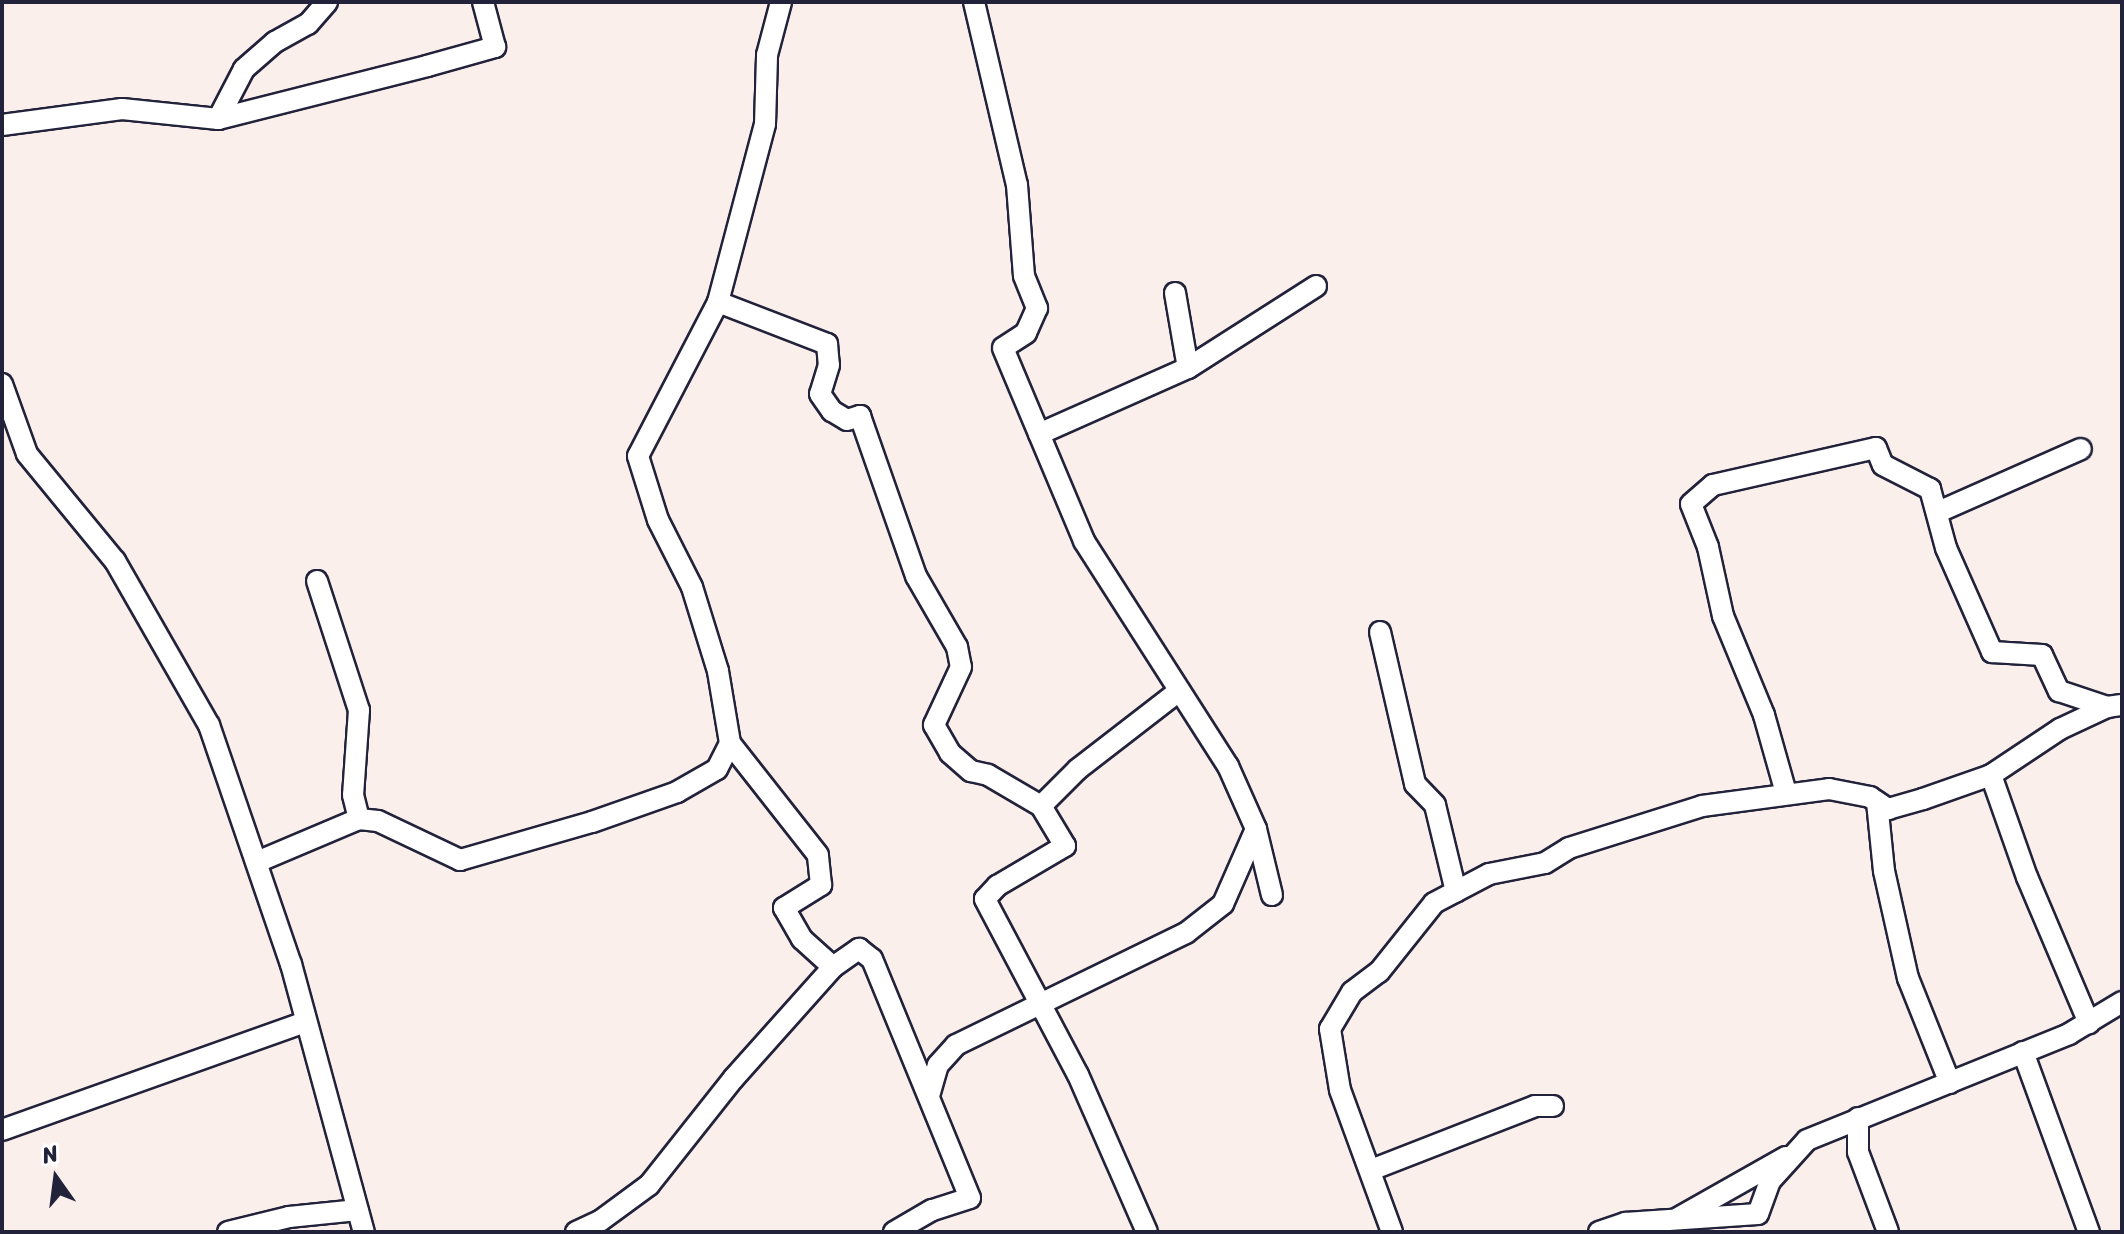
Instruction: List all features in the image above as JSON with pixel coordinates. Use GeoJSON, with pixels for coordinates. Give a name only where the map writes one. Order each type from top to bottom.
{"type":"FeatureCollection","features":[{"type":"Feature","properties":{"kind":"street"},"geometry":{"type":"LineString","coordinates":[[218,119],[244,69],[275,42],[308,24],[327,2]]}},
{"type":"Feature","properties":{"kind":"street"},"geometry":{"type":"LineString","coordinates":[[2,125],[122,109],[218,119],[495,47],[483,2]]}},
{"type":"Feature","properties":{"kind":"street"},"geometry":{"type":"LineString","coordinates":[[781,2],[767,55],[765,124],[718,302],[638,456],[658,520],[703,618],[730,743],[818,855],[821,885],[784,908],[802,939],[833,967]]}},
{"type":"Feature","properties":{"kind":"street"},"geometry":{"type":"LineString","coordinates":[[974,2],[1017,185],[1024,276],[1037,308],[1026,333],[1003,348],[1084,541],[1228,766],[1256,829],[1272,895]]}},
{"type":"Feature","properties":{"kind":"street"},"geometry":{"type":"LineString","coordinates":[[1039,434],[1188,368],[1316,286]]}},
{"type":"Feature","properties":{"kind":"street"},"geometry":{"type":"LineString","coordinates":[[1175,293],[1188,368]]}},
{"type":"Feature","properties":{"kind":"street"},"geometry":{"type":"LineString","coordinates":[[718,302],[827,344],[829,365],[820,394],[832,411],[847,420],[860,416],[916,576],[957,647],[961,667],[934,725],[950,753],[971,771],[988,775],[1041,806],[1065,846],[997,886],[985,899],[1078,1075],[1147,1232]]}},
{"type":"Feature","properties":{"kind":"street"},"geometry":{"type":"LineString","coordinates":[[2,384],[7,412],[27,454],[115,561],[209,725],[257,862],[364,1232]]}},
{"type":"Feature","properties":{"kind":"street"},"geometry":{"type":"LineString","coordinates":[[1786,793],[1764,715],[1723,616],[1708,547],[1691,504],[1713,485],[1876,448],[1883,465],[1930,489],[1946,548],[1992,652],[2042,655],[2059,691],[2114,706]]}},
{"type":"Feature","properties":{"kind":"street"},"geometry":{"type":"LineString","coordinates":[[1938,512],[2081,449]]}},
{"type":"Feature","properties":{"kind":"street"},"geometry":{"type":"LineString","coordinates":[[317,581],[359,710],[353,795],[359,819]]}},
{"type":"Feature","properties":{"kind":"street"},"geometry":{"type":"LineString","coordinates":[[1380,632],[1415,784],[1435,805],[1456,892]]}},
{"type":"Feature","properties":{"kind":"street"},"geometry":{"type":"LineString","coordinates":[[1041,806],[1078,769],[1179,691]]}},
{"type":"Feature","properties":{"kind":"street"},"geometry":{"type":"LineString","coordinates":[[1392,1232],[1340,1090],[1330,1029],[1352,992],[1379,972],[1434,903],[1489,874],[1545,863],[1569,848],[1664,815],[1786,793],[1829,789],[1877,802],[1888,809],[1991,775],[2060,729],[2114,706]]}},
{"type":"Feature","properties":{"kind":"street"},"geometry":{"type":"LineString","coordinates":[[257,862],[359,819],[378,821],[460,860],[677,792],[717,769],[730,743]]}},
{"type":"Feature","properties":{"kind":"street"},"geometry":{"type":"LineString","coordinates":[[1991,775],[2027,877],[2089,1023]]}},
{"type":"Feature","properties":{"kind":"street"},"geometry":{"type":"LineString","coordinates":[[1877,802],[1884,871],[1908,978],[1950,1083]]}},
{"type":"Feature","properties":{"kind":"street"},"geometry":{"type":"LineString","coordinates":[[929,1096],[938,1065],[956,1045],[1039,1001],[1186,933],[1223,904],[1256,829]]}},
{"type":"Feature","properties":{"kind":"street"},"geometry":{"type":"LineString","coordinates":[[576,1232],[619,1209],[649,1185],[733,1079],[833,967],[859,949],[868,953],[970,1198],[932,1210],[894,1232]]}},
{"type":"Feature","properties":{"kind":"street"},"geometry":{"type":"LineString","coordinates":[[1599,1232],[1625,1223],[1758,1214],[1770,1181],[1807,1140],[2023,1052],[2089,1023],[2122,1002]]}},
{"type":"Feature","properties":{"kind":"street"},"geometry":{"type":"LineString","coordinates":[[2,1130],[305,1022]]}},
{"type":"Feature","properties":{"kind":"street"},"geometry":{"type":"LineString","coordinates":[[2023,1052],[2089,1232]]}},
{"type":"Feature","properties":{"kind":"street"},"geometry":{"type":"LineString","coordinates":[[1371,1170],[1535,1106],[1553,1106]]}},
{"type":"Feature","properties":{"kind":"street"},"geometry":{"type":"LineString","coordinates":[[1858,1118],[1858,1152],[1888,1232]]}},
{"type":"Feature","properties":{"kind":"street"},"geometry":{"type":"LineString","coordinates":[[1673,1221],[1793,1153]]}},
{"type":"Feature","properties":{"kind":"street"},"geometry":{"type":"LineString","coordinates":[[228,1232],[289,1217],[358,1210]]}}]}
